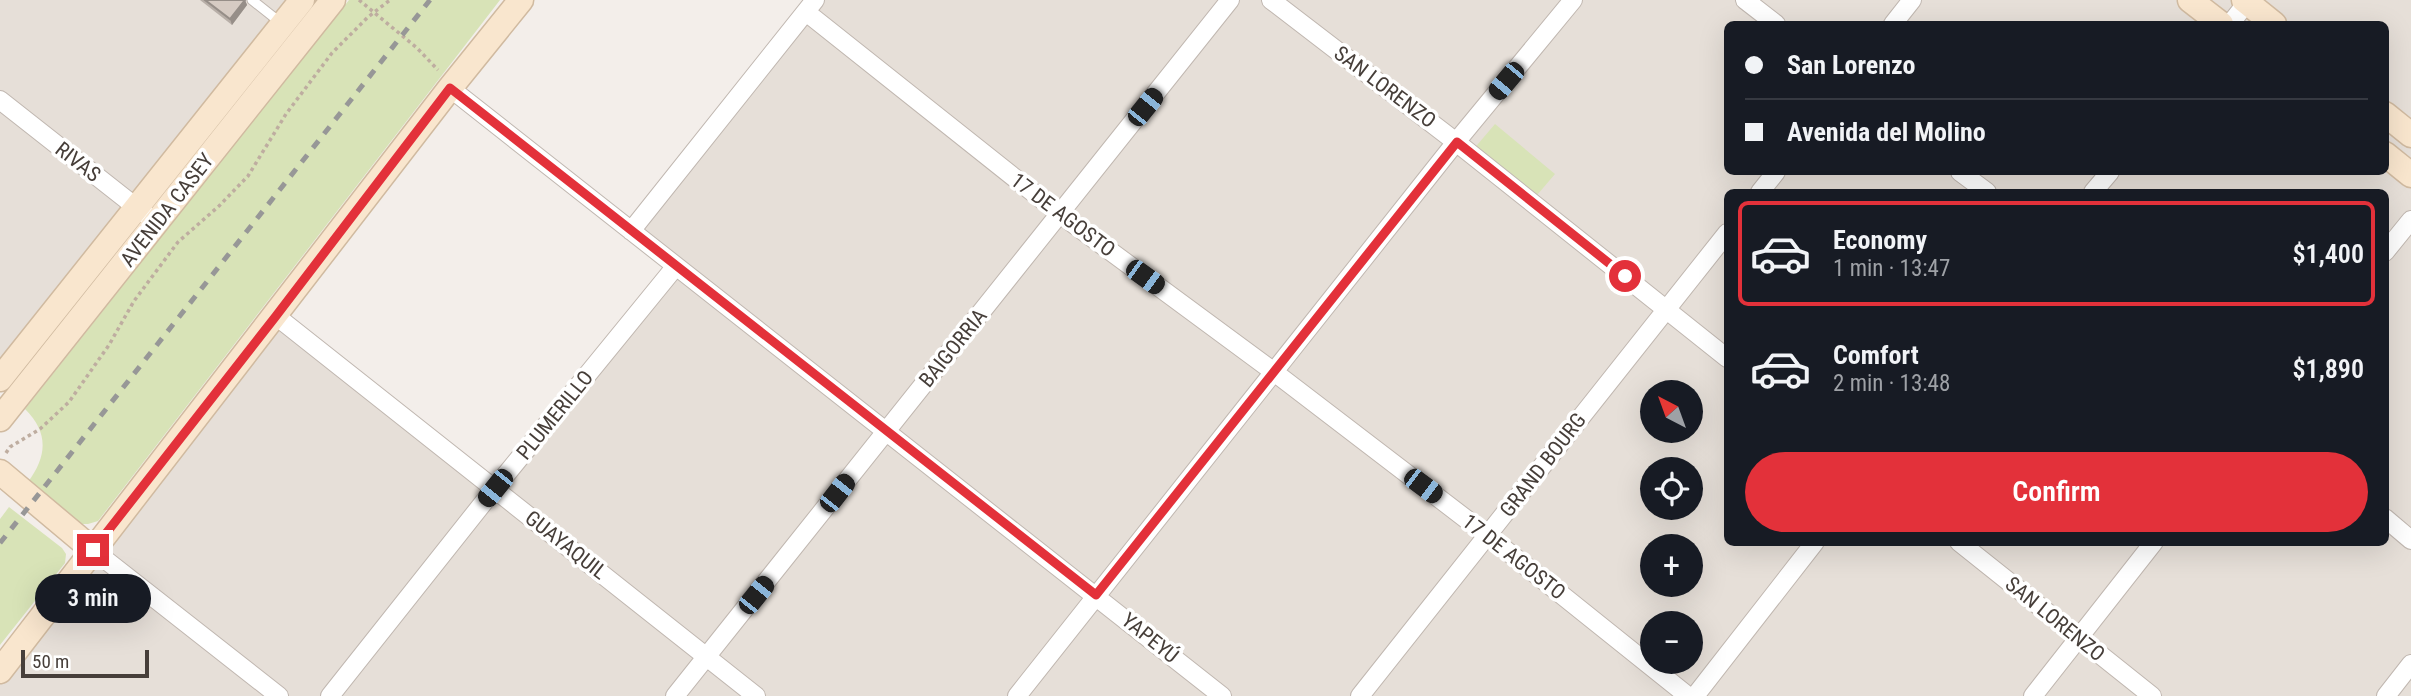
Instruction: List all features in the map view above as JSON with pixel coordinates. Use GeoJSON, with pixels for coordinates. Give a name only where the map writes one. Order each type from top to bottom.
{"type":"FeatureCollection","features":[{"type":"Feature","properties":{"kind":"main road","name":"AVENIDA CASEY"},"geometry":{"type":"LineString","coordinates":[[0,379],[302,0]]}},
{"type":"Feature","properties":{"kind":"main road","name":"AVENIDA CASEY"},"geometry":{"type":"LineString","coordinates":[[0,419],[333,0]]}},
{"type":"Feature","properties":{"kind":"main road"},"geometry":{"type":"LineString","coordinates":[[0,671],[450,88],[521,0]]}},
{"type":"Feature","properties":{"kind":"main road"},"geometry":{"type":"LineString","coordinates":[[2190,0],[2217,21]]}},
{"type":"Feature","properties":{"kind":"main road"},"geometry":{"type":"LineString","coordinates":[[2247,1],[2270,21]]}},
{"type":"Feature","properties":{"kind":"main road"},"geometry":{"type":"LineString","coordinates":[[2389,117],[2411,135]]}},
{"type":"Feature","properties":{"kind":"main road"},"geometry":{"type":"LineString","coordinates":[[2389,158],[2411,175]]}},
{"type":"Feature","properties":{"kind":"main road"},"geometry":{"type":"LineString","coordinates":[[0,472],[93,550]]}},
{"type":"Feature","properties":{"kind":"street","name":"BAIGORRIA"},"geometry":{"type":"LineString","coordinates":[[675,696],[1230,0]]}},
{"type":"Feature","properties":{"kind":"street","name":"SAN LORENZO"},"geometry":{"type":"LineString","coordinates":[[1271,0],[1457,142],[1724,356]]}},
{"type":"Feature","properties":{"kind":"street"},"geometry":{"type":"LineString","coordinates":[[1017,696],[1573,0]]}},
{"type":"Feature","properties":{"kind":"street"},"geometry":{"type":"LineString","coordinates":[[1745,0],[1772,21]]}},
{"type":"Feature","properties":{"kind":"street"},"geometry":{"type":"LineString","coordinates":[[1895,21],[1912,0]]}},
{"type":"Feature","properties":{"kind":"street"},"geometry":{"type":"LineString","coordinates":[[2232,21],[2247,1]]}},
{"type":"Feature","properties":{"kind":"street","name":"17 DE AGOSTO"},"geometry":{"type":"LineString","coordinates":[[810,6],[1060,214],[1274,372],[1487,535],[1688,696]]}},
{"type":"Feature","properties":{"kind":"street"},"geometry":{"type":"LineString","coordinates":[[631,231],[810,6]]}},
{"type":"Feature","properties":{"kind":"street","name":"YAPEYÚ"},"geometry":{"type":"LineString","coordinates":[[450,88],[1222,696]]}},
{"type":"Feature","properties":{"kind":"street","name":"RIVAS"},"geometry":{"type":"LineString","coordinates":[[0,100],[157,223]]}},
{"type":"Feature","properties":{"kind":"street"},"geometry":{"type":"LineString","coordinates":[[1762,189],[1774,175]]}},
{"type":"Feature","properties":{"kind":"street"},"geometry":{"type":"LineString","coordinates":[[1964,175],[1983,189]]}},
{"type":"Feature","properties":{"kind":"street"},"geometry":{"type":"LineString","coordinates":[[2096,189],[2107,175]]}},
{"type":"Feature","properties":{"kind":"street"},"geometry":{"type":"LineString","coordinates":[[2389,247],[2411,220]]}},
{"type":"Feature","properties":{"kind":"street","name":"GRAND BOURG"},"geometry":{"type":"LineString","coordinates":[[1360,696],[1724,237]]}},
{"type":"Feature","properties":{"kind":"street","name":"PLUMERILLO"},"geometry":{"type":"LineString","coordinates":[[330,696],[495,488],[676,267]]}},
{"type":"Feature","properties":{"kind":"street","name":"GUAYAQUIL"},"geometry":{"type":"LineString","coordinates":[[276,316],[756,696]]}},
{"type":"Feature","properties":{"kind":"street"},"geometry":{"type":"LineString","coordinates":[[2389,521],[2411,540]]}},
{"type":"Feature","properties":{"kind":"street"},"geometry":{"type":"LineString","coordinates":[[1695,696],[1812,546]]}},
{"type":"Feature","properties":{"kind":"street","name":"SAN LORENZO"},"geometry":{"type":"LineString","coordinates":[[1964,546],[2152,696]]}},
{"type":"Feature","properties":{"kind":"street"},"geometry":{"type":"LineString","coordinates":[[2033,696],[2151,546]]}},
{"type":"Feature","properties":{"kind":"street"},"geometry":{"type":"LineString","coordinates":[[93,550],[279,696]]}},
{"type":"Feature","properties":{"kind":"street"},"geometry":{"type":"LineString","coordinates":[[2386,696],[2411,664]]}},
{"type":"Feature","properties":{"kind":"lane"},"geometry":{"type":"LineString","coordinates":[[252,0],[283,24]]}},
{"type":"Feature","properties":{"kind":"path"},"geometry":{"type":"LineString","coordinates":[[359,0],[417,48],[438,69],[450,88]]}},
{"type":"Feature","properties":{"kind":"path"},"geometry":{"type":"LineString","coordinates":[[1,459],[10,447],[40,429],[69,402],[109,345],[134,301],[178,242],[248,176],[286,114],[332,53],[373,12],[390,0]]}},
{"type":"Feature","properties":{"kind":"shaded area"},"geometry":{"type":"Polygon","coordinates":[[[0,0],[302,0],[0,379],[0,0]]]}},
{"type":"Feature","properties":{"kind":"shaded area"},"geometry":{"type":"Polygon","coordinates":[[[815,0],[2411,0],[2411,696],[0,696],[0,671],[276,316],[495,488],[676,267],[631,231],[815,0]]]}},
{"type":"Feature","properties":{"kind":"green space"},"geometry":{"type":"Polygon","coordinates":[[[349,0],[500,0],[98,521],[80,524],[28,482],[39,463],[43,445],[38,427],[25,409],[349,0]]]}},
{"type":"Feature","properties":{"kind":"green space"},"geometry":{"type":"Polygon","coordinates":[[[1495,124],[1555,174],[1532,201],[1472,151],[1495,124]]]}},
{"type":"Feature","properties":{"kind":"green space"},"geometry":{"type":"Polygon","coordinates":[[[9,507],[66,554],[65,563],[0,645],[0,519],[9,507]]]}},
{"type":"Feature","properties":{"kind":"building"},"geometry":{"type":"Polygon","coordinates":[[[205,0],[245,0],[230,19],[205,0]]]}},
{"type":"Feature","properties":{"kind":"railway"},"geometry":{"type":"LineString","coordinates":[[0,543],[430,0]]}},
{"type":"Feature","properties":{"kind":"route"},"geometry":{"type":"LineString","coordinates":[[93,550],[450,88],[1096,595],[1457,142],[1625,276]]}}]}
